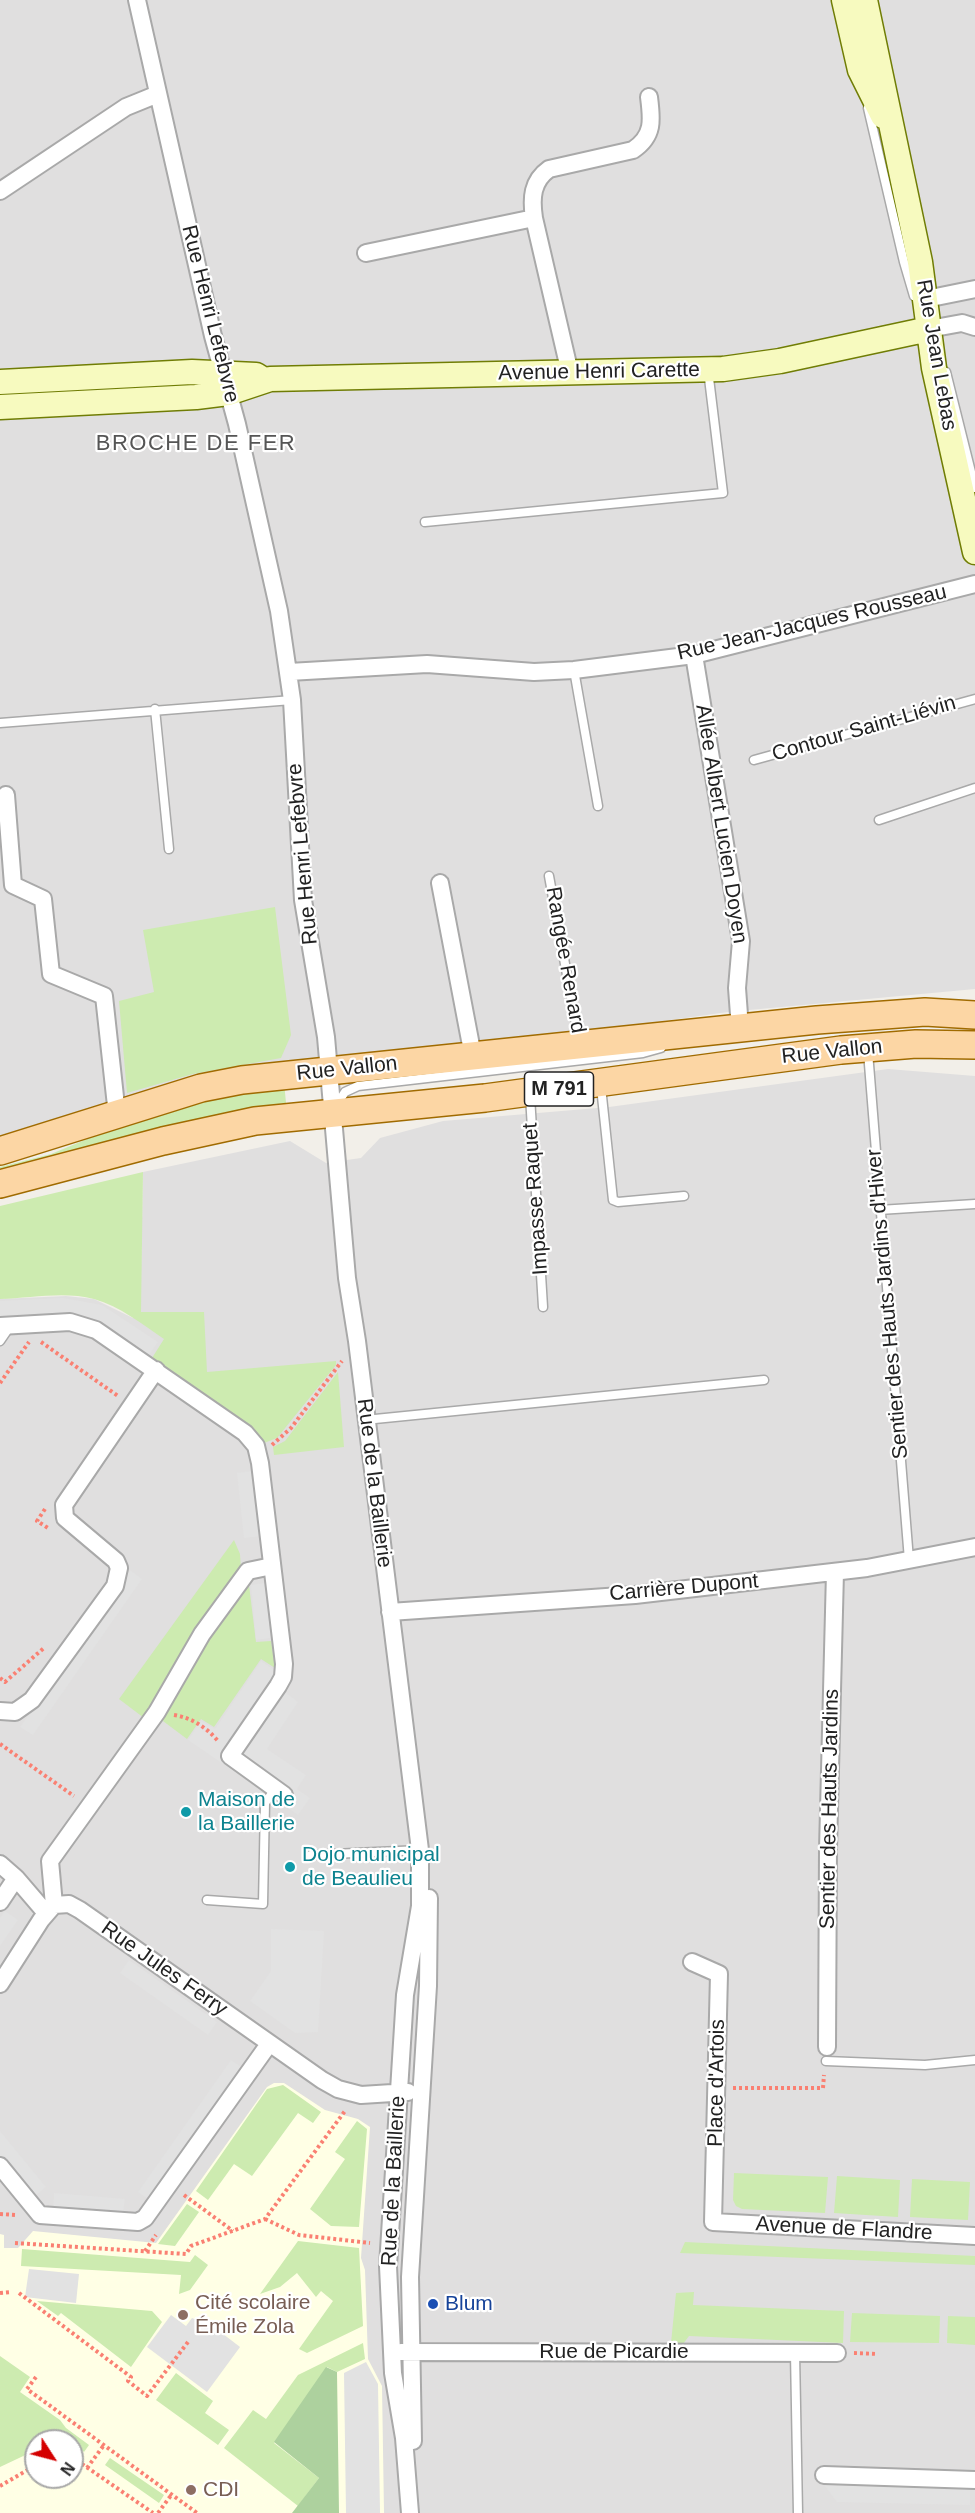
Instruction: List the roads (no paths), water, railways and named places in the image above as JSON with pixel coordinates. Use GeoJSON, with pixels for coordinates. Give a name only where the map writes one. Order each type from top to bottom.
{"type":"FeatureCollection","features":[{"type":"Feature","properties":{"kind":"main road","name":"Rue Vallon"},"geometry":{"type":"LineString","coordinates":[[0,1151],[222,1084],[740,1028],[908,1013],[975,1015]]}},
{"type":"Feature","properties":{"kind":"main road","name":"Rue Vallon"},"geometry":{"type":"LineString","coordinates":[[0,1184],[240,1123],[332,1115],[529,1092],[786,1056],[868,1047],[975,1045]]}},
{"type":"Feature","properties":{"kind":"street","name":"Rue Henri Lefebvre"},"geometry":{"type":"LineString","coordinates":[[137,0],[225,382],[267,552],[289,672],[303,900],[326,1037],[332,1115]]}},
{"type":"Feature","properties":{"kind":"street","name":"Rue Jean Lebas"},"geometry":{"type":"LineString","coordinates":[[861,2],[856,58],[868,89],[887,124],[897,158]]}},
{"type":"Feature","properties":{"kind":"street","name":"Rue Jean Lebas"},"geometry":{"type":"LineString","coordinates":[[861,2],[897,158],[926,299],[934,368],[975,552]]}},
{"type":"Feature","properties":{"kind":"street"},"geometry":{"type":"LineString","coordinates":[[0,191],[126,106],[158,94]]}},
{"type":"Feature","properties":{"kind":"street"},"geometry":{"type":"LineString","coordinates":[[570,373],[534,218],[532,204],[535,184],[540,175],[549,169],[633,150],[641,145],[650,131],[652,120],[649,97]]}},
{"type":"Feature","properties":{"kind":"street"},"geometry":{"type":"LineString","coordinates":[[366,254],[534,218]]}},
{"type":"Feature","properties":{"kind":"street"},"geometry":{"type":"LineString","coordinates":[[926,299],[975,289]]}},
{"type":"Feature","properties":{"kind":"street"},"geometry":{"type":"LineString","coordinates":[[929,329],[962,323],[975,327]]}},
{"type":"Feature","properties":{"kind":"street","name":"Avenue Henri Carette"},"geometry":{"type":"LineString","coordinates":[[0,382],[225,382],[258,385],[264,380],[708,370],[771,363],[929,329]]}},
{"type":"Feature","properties":{"kind":"street","name":"Avenue Henri Carette"},"geometry":{"type":"LineString","coordinates":[[0,407],[225,382]]}},
{"type":"Feature","properties":{"kind":"street","name":"Rue Jean-Jacques Rousseau"},"geometry":{"type":"LineString","coordinates":[[289,672],[427,664],[460,664],[517,672],[574,670],[694,655],[975,584]]}},
{"type":"Feature","properties":{"kind":"street","name":"Allée Albert Lucien Doyen"},"geometry":{"type":"LineString","coordinates":[[694,655],[741,940],[737,988],[740,1028]]}},
{"type":"Feature","properties":{"kind":"street"},"geometry":{"type":"LineString","coordinates":[[6,795],[13,885],[43,899],[51,974],[104,996],[117,1115]]}},
{"type":"Feature","properties":{"kind":"street"},"geometry":{"type":"LineString","coordinates":[[440,883],[473,1056]]}},
{"type":"Feature","properties":{"kind":"street","name":"Rue de la Baillerie"},"geometry":{"type":"LineString","coordinates":[[332,1115],[346,1278],[357,1341],[420,1850],[420,1906],[405,1995],[388,2266],[392,2352],[405,2438],[410,2513]]}},
{"type":"Feature","properties":{"kind":"street"},"geometry":{"type":"LineString","coordinates":[[6,1325],[59,1322],[82,1324],[113,1340],[245,1433],[258,1452],[284,1665],[283,1677],[230,1756],[280,1792]]}},
{"type":"Feature","properties":{"kind":"street"},"geometry":{"type":"LineString","coordinates":[[0,1711],[15,1712],[32,1700],[115,1586],[119,1568],[116,1561],[65,1518],[64,1505],[156,1370]]}},
{"type":"Feature","properties":{"kind":"street","name":"Carrière Dupont"},"geometry":{"type":"LineString","coordinates":[[390,1612],[635,1595],[835,1572],[975,1547]]}},
{"type":"Feature","properties":{"kind":"street"},"geometry":{"type":"LineString","coordinates":[[0,1984],[50,1909],[50,1861],[157,1712],[202,1634],[248,1571],[272,1566]]}},
{"type":"Feature","properties":{"kind":"street","name":"Sentier des Hauts Jardins"},"geometry":{"type":"LineString","coordinates":[[826,2054],[828,1849],[835,1572]]}},
{"type":"Feature","properties":{"kind":"street","name":"Rue de la Baillerie"},"geometry":{"type":"LineString","coordinates":[[410,2513],[413,2440],[410,2277],[429,1936],[426,1871],[420,1850]]}},
{"type":"Feature","properties":{"kind":"street"},"geometry":{"type":"LineString","coordinates":[[0,1864],[50,1909]]}},
{"type":"Feature","properties":{"kind":"street"},"geometry":{"type":"LineString","coordinates":[[0,1902],[16,1878]]}},
{"type":"Feature","properties":{"kind":"street","name":"Rue Jules Ferry"},"geometry":{"type":"LineString","coordinates":[[50,1909],[69,1904],[80,1910],[338,2089],[362,2095],[420,2092]]}},
{"type":"Feature","properties":{"kind":"street","name":"Place d'Artois"},"geometry":{"type":"LineString","coordinates":[[692,1962],[719,1974],[713,2222]]}},
{"type":"Feature","properties":{"kind":"street"},"geometry":{"type":"LineString","coordinates":[[0,2166],[40,2215],[138,2222],[145,2218],[270,2044]]}},
{"type":"Feature","properties":{"kind":"street","name":"Avenue de Flandre"},"geometry":{"type":"LineString","coordinates":[[713,2222],[975,2236]]}},
{"type":"Feature","properties":{"kind":"street","name":"Rue de Picardie"},"geometry":{"type":"LineString","coordinates":[[392,2352],[837,2353]]}},
{"type":"Feature","properties":{"kind":"street"},"geometry":{"type":"LineString","coordinates":[[824,2475],[975,2480]]}},
{"type":"Feature","properties":{"kind":"lane"},"geometry":{"type":"LineString","coordinates":[[856,58],[904,262],[915,298],[952,388],[975,488]]}},
{"type":"Feature","properties":{"kind":"lane"},"geometry":{"type":"LineString","coordinates":[[424,522],[723,493],[708,370]]}},
{"type":"Feature","properties":{"kind":"lane"},"geometry":{"type":"LineString","coordinates":[[574,670],[598,806]]}},
{"type":"Feature","properties":{"kind":"lane","name":"Contour Saint-Liévin"},"geometry":{"type":"LineString","coordinates":[[754,760],[975,699]]}},
{"type":"Feature","properties":{"kind":"lane"},"geometry":{"type":"LineString","coordinates":[[0,723],[292,700]]}},
{"type":"Feature","properties":{"kind":"lane"},"geometry":{"type":"LineString","coordinates":[[155,709],[170,849]]}},
{"type":"Feature","properties":{"kind":"lane"},"geometry":{"type":"LineString","coordinates":[[879,820],[975,788]]}},
{"type":"Feature","properties":{"kind":"lane","name":"Rangée Renard"},"geometry":{"type":"LineString","coordinates":[[549,876],[580,1045]]}},
{"type":"Feature","properties":{"kind":"lane","name":"Rue Vallon"},"geometry":{"type":"LineString","coordinates":[[332,1115],[339,1098],[358,1086],[644,1053],[704,1032]]}},
{"type":"Feature","properties":{"kind":"lane"},"geometry":{"type":"LineString","coordinates":[[786,1056],[819,1042]]}},
{"type":"Feature","properties":{"kind":"lane","name":"Sentier des Hauts Jardins d'Hiver"},"geometry":{"type":"LineString","coordinates":[[868,1047],[879,1210],[909,1560]]}},
{"type":"Feature","properties":{"kind":"lane"},"geometry":{"type":"LineString","coordinates":[[601,1083],[613,1200],[618,1202],[684,1196]]}},
{"type":"Feature","properties":{"kind":"lane","name":"Impasse Raquet"},"geometry":{"type":"LineString","coordinates":[[529,1092],[543,1306]]}},
{"type":"Feature","properties":{"kind":"lane"},"geometry":{"type":"LineString","coordinates":[[879,1210],[975,1204]]}},
{"type":"Feature","properties":{"kind":"lane"},"geometry":{"type":"LineString","coordinates":[[0,1341],[6,1325]]}},
{"type":"Feature","properties":{"kind":"lane"},"geometry":{"type":"LineString","coordinates":[[365,1420],[764,1380]]}},
{"type":"Feature","properties":{"kind":"lane"},"geometry":{"type":"LineString","coordinates":[[207,1900],[263,1904],[266,1803],[280,1792]]}},
{"type":"Feature","properties":{"kind":"lane"},"geometry":{"type":"LineString","coordinates":[[311,1855],[420,1850]]}},
{"type":"Feature","properties":{"kind":"lane"},"geometry":{"type":"LineString","coordinates":[[826,2054],[925,2065],[975,2060]]}},
{"type":"Feature","properties":{"kind":"lane"},"geometry":{"type":"LineString","coordinates":[[795,2352],[798,2513]]}},
{"type":"Feature","properties":{"kind":"place","name":"Maison de la Baillerie"},"geometry":{"type":"Point","coordinates":[186,1812]}},
{"type":"Feature","properties":{"kind":"place","name":"Dojo municipal de Beaulieu"},"geometry":{"type":"Point","coordinates":[290,1867]}},
{"type":"Feature","properties":{"kind":"place","name":"Blum"},"geometry":{"type":"Point","coordinates":[433,2304]}},
{"type":"Feature","properties":{"kind":"place","name":"Cité scolaire Émile Zola"},"geometry":{"type":"Point","coordinates":[183,2315]}},
{"type":"Feature","properties":{"kind":"place","name":"CDI"},"geometry":{"type":"Point","coordinates":[191,2490]}},
{"type":"Feature","properties":{"kind":"district","name":"BROCHE DE FER"},"geometry":{"type":"Point","coordinates":[196,444]}}]}
